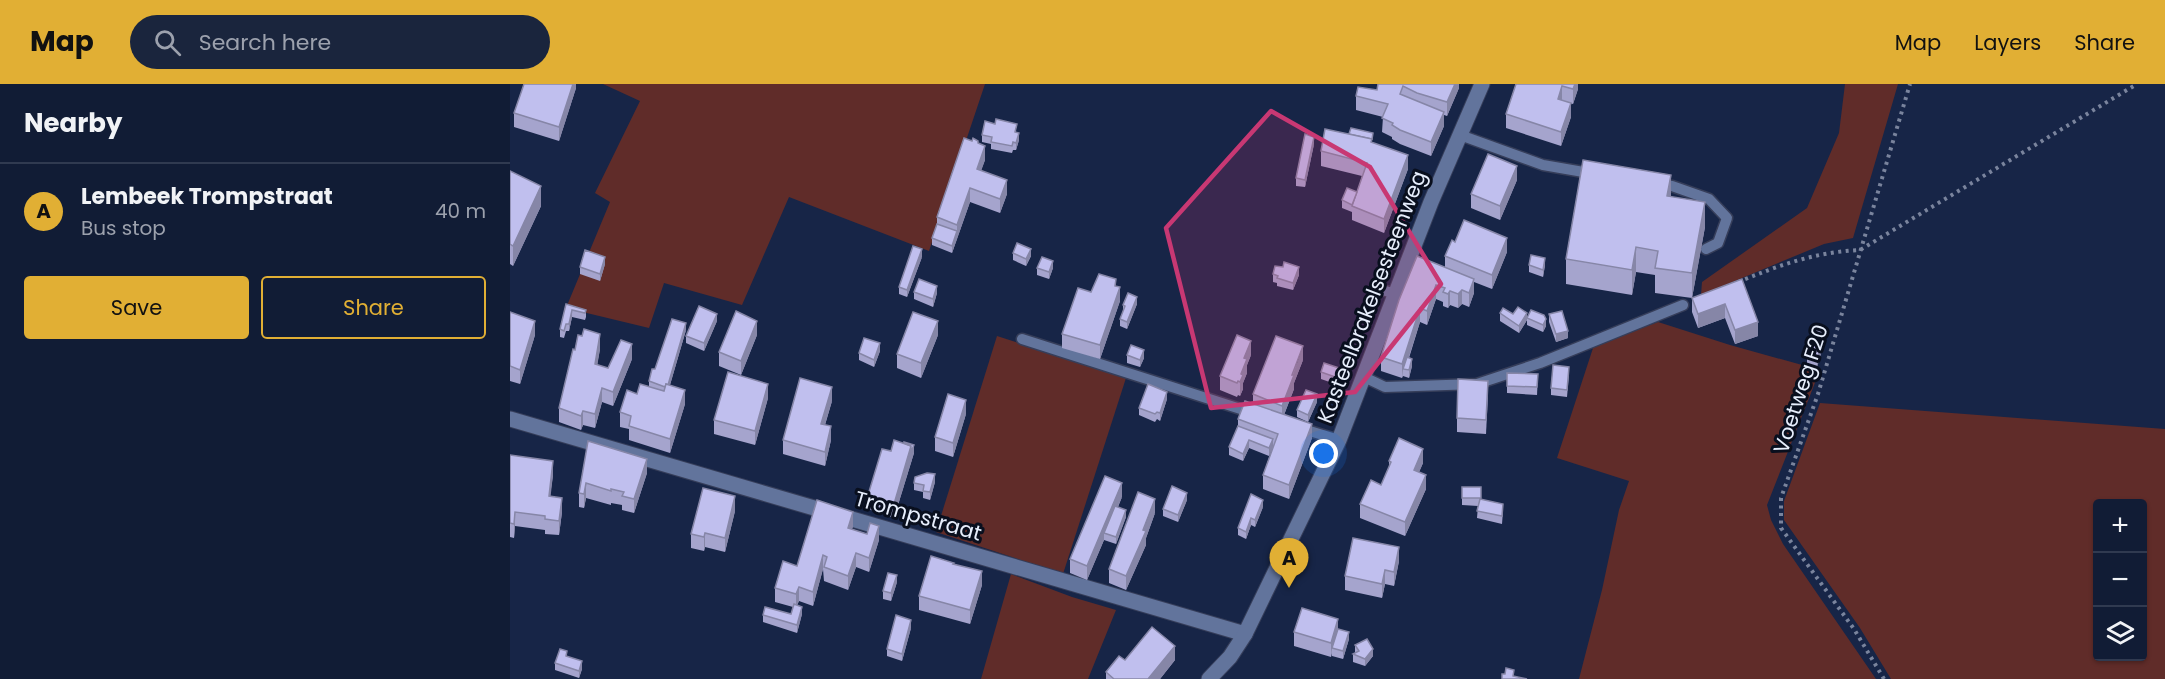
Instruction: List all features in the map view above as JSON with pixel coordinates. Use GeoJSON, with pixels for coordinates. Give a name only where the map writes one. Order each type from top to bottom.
{"type":"FeatureCollection","features":[{"type":"Feature","properties":{"kind":"street","name":"Kasteelbrakelsesteenweg"},"geometry":{"type":"LineString","coordinates":[[1209,679],[1230,657],[1245,634],[1339,440],[1364,377],[1389,292],[1482,84]]}},
{"type":"Feature","properties":{"kind":"street","name":"Trompstraat"},"geometry":{"type":"LineString","coordinates":[[510,418],[1245,634]]}},
{"type":"Feature","properties":{"kind":"lane"},"geometry":{"type":"LineString","coordinates":[[1460,135],[1544,165],[1602,175]]}},
{"type":"Feature","properties":{"kind":"lane"},"geometry":{"type":"LineString","coordinates":[[1648,183],[1671,186],[1709,199],[1727,218],[1718,243],[1706,249]]}},
{"type":"Feature","properties":{"kind":"lane"},"geometry":{"type":"LineString","coordinates":[[1364,377],[1385,387],[1477,384],[1540,363],[1683,305]]}},
{"type":"Feature","properties":{"kind":"lane"},"geometry":{"type":"LineString","coordinates":[[1022,339],[1260,415]]}},
{"type":"Feature","properties":{"kind":"lane"},"geometry":{"type":"LineString","coordinates":[[1293,426],[1339,440]]}},
{"type":"Feature","properties":{"kind":"path","name":"Voetweg F20"},"geometry":{"type":"LineString","coordinates":[[1884,679],[1854,629],[1780,528],[1781,498],[1818,394],[1910,84]]}},
{"type":"Feature","properties":{"kind":"path"},"geometry":{"type":"LineString","coordinates":[[1733,285],[1773,268],[1829,251],[1860,250],[2136,84]]}},
{"type":"Feature","properties":{"kind":"highlighted area"},"geometry":{"type":"Polygon","coordinates":[[[1271,111],[1370,167],[1441,284],[1355,392],[1211,408],[1166,228],[1271,111]]]}},
{"type":"Feature","properties":{"kind":"shaded area"},"geometry":{"type":"Polygon","coordinates":[[[603,84],[985,84],[929,251],[789,197],[742,305],[664,283],[649,328],[566,308],[610,202],[595,193],[640,101],[603,84]]]}},
{"type":"Feature","properties":{"kind":"shaded area"},"geometry":{"type":"Polygon","coordinates":[[[1845,84],[1898,84],[1853,238],[1824,244],[1701,295],[1702,282],[1807,208],[1839,133],[1845,84]]]}},
{"type":"Feature","properties":{"kind":"shaded area"},"geometry":{"type":"Polygon","coordinates":[[[1658,322],[1820,370],[1767,505],[1771,520],[1783,544],[1876,679],[1579,679],[1602,590],[1619,510],[1629,481],[1557,458],[1594,345],[1658,322]]]}},
{"type":"Feature","properties":{"kind":"shaded area"},"geometry":{"type":"Polygon","coordinates":[[[997,336],[1126,378],[1063,574],[936,532],[997,336]]]}},
{"type":"Feature","properties":{"kind":"shaded area"},"geometry":{"type":"Polygon","coordinates":[[[1820,403],[2165,429],[2165,679],[1891,679],[1860,628],[1784,520],[1784,501],[1820,403]]]}},
{"type":"Feature","properties":{"kind":"shaded area"},"geometry":{"type":"Polygon","coordinates":[[[1011,574],[1072,597],[1116,610],[1088,679],[981,679],[1011,574]]]}},
{"type":"Feature","properties":{"kind":"building"},"geometry":{"type":"Polygon","coordinates":[[[524,84],[573,84],[559,127],[514,113],[524,84]]]}},
{"type":"Feature","properties":{"kind":"building"},"geometry":{"type":"Polygon","coordinates":[[[1378,84],[1455,84],[1447,102],[1403,86],[1400,94],[1444,112],[1431,142],[1400,130],[1392,125],[1393,123],[1382,118],[1388,104],[1356,96],[1358,87],[1377,90],[1378,84]]]}},
{"type":"Feature","properties":{"kind":"building"},"geometry":{"type":"Polygon","coordinates":[[[1516,84],[1575,84],[1573,89],[1562,86],[1558,99],[1571,103],[1561,132],[1506,114],[1516,84]]]}},
{"type":"Feature","properties":{"kind":"building"},"geometry":{"type":"Polygon","coordinates":[[[996,119],[1017,124],[1015,132],[1019,133],[1016,143],[1013,142],[1012,146],[991,142],[992,137],[982,135],[985,121],[995,124],[996,119]]]}},
{"type":"Feature","properties":{"kind":"building"},"geometry":{"type":"Polygon","coordinates":[[[1351,128],[1373,133],[1372,139],[1349,134],[1351,128]]]}},
{"type":"Feature","properties":{"kind":"building"},"geometry":{"type":"Polygon","coordinates":[[[1325,129],[1372,139],[1371,142],[1408,155],[1384,219],[1352,206],[1367,163],[1321,151],[1325,129]]]}},
{"type":"Feature","properties":{"kind":"building"},"geometry":{"type":"Polygon","coordinates":[[[1305,134],[1314,137],[1305,180],[1296,178],[1305,134]]]}},
{"type":"Feature","properties":{"kind":"building"},"geometry":{"type":"Polygon","coordinates":[[[964,138],[972,141],[973,138],[985,146],[977,169],[1007,180],[1000,199],[970,188],[957,225],[937,217],[964,138]]]}},
{"type":"Feature","properties":{"kind":"building"},"geometry":{"type":"Polygon","coordinates":[[[1488,154],[1517,166],[1500,206],[1471,194],[1488,154]]]}},
{"type":"Feature","properties":{"kind":"building"},"geometry":{"type":"Polygon","coordinates":[[[1583,160],[1671,175],[1667,196],[1705,202],[1692,273],[1655,268],[1658,251],[1636,247],[1632,270],[1566,259],[1583,160]]]}},
{"type":"Feature","properties":{"kind":"building"},"geometry":{"type":"Polygon","coordinates":[[[510,171],[541,186],[513,246],[510,244],[510,171]]]}},
{"type":"Feature","properties":{"kind":"building"},"geometry":{"type":"Polygon","coordinates":[[[1347,188],[1357,192],[1352,205],[1342,200],[1347,188]]]}},
{"type":"Feature","properties":{"kind":"building"},"geometry":{"type":"Polygon","coordinates":[[[1464,220],[1507,238],[1492,275],[1445,256],[1452,240],[1455,242],[1464,220]]]}},
{"type":"Feature","properties":{"kind":"building"},"geometry":{"type":"Polygon","coordinates":[[[937,224],[957,231],[952,246],[932,238],[937,224]]]}},
{"type":"Feature","properties":{"kind":"building"},"geometry":{"type":"Polygon","coordinates":[[[1017,243],[1031,249],[1026,259],[1013,253],[1017,243]]]}},
{"type":"Feature","properties":{"kind":"building"},"geometry":{"type":"Polygon","coordinates":[[[913,246],[922,249],[907,290],[899,287],[913,246]]]}},
{"type":"Feature","properties":{"kind":"building"},"geometry":{"type":"Polygon","coordinates":[[[585,250],[605,257],[600,274],[580,267],[585,250]]]}},
{"type":"Feature","properties":{"kind":"building"},"geometry":{"type":"Polygon","coordinates":[[[1531,255],[1545,258],[1543,270],[1529,265],[1531,255]]]}},
{"type":"Feature","properties":{"kind":"building"},"geometry":{"type":"Polygon","coordinates":[[[1417,256],[1474,279],[1469,293],[1462,290],[1458,294],[1450,291],[1448,294],[1443,292],[1445,288],[1436,285],[1427,311],[1420,308],[1402,364],[1381,357],[1399,300],[1417,256]]]}},
{"type":"Feature","properties":{"kind":"building"},"geometry":{"type":"Polygon","coordinates":[[[1042,257],[1053,261],[1049,272],[1037,268],[1042,257]]]}},
{"type":"Feature","properties":{"kind":"building"},"geometry":{"type":"Polygon","coordinates":[[[1284,262],[1299,267],[1293,283],[1277,278],[1278,276],[1273,274],[1275,266],[1283,267],[1284,262]]]}},
{"type":"Feature","properties":{"kind":"building"},"geometry":{"type":"Polygon","coordinates":[[[1099,274],[1116,279],[1115,286],[1120,287],[1100,345],[1062,334],[1078,288],[1091,292],[1099,274]]]}},
{"type":"Feature","properties":{"kind":"building"},"geometry":{"type":"Polygon","coordinates":[[[919,279],[937,286],[933,299],[914,292],[919,279]]]}},
{"type":"Feature","properties":{"kind":"building"},"geometry":{"type":"Polygon","coordinates":[[[1742,279],[1758,322],[1735,330],[1725,304],[1698,314],[1692,298],[1742,279]]]}},
{"type":"Feature","properties":{"kind":"building"},"geometry":{"type":"Polygon","coordinates":[[[1128,293],[1137,297],[1127,322],[1120,319],[1128,293]]]}},
{"type":"Feature","properties":{"kind":"building"},"geometry":{"type":"Polygon","coordinates":[[[566,304],[586,310],[585,313],[572,310],[569,324],[566,324],[564,331],[560,329],[566,304]]]}},
{"type":"Feature","properties":{"kind":"building"},"geometry":{"type":"Polygon","coordinates":[[[699,306],[717,314],[704,343],[686,336],[699,306]]]}},
{"type":"Feature","properties":{"kind":"building"},"geometry":{"type":"Polygon","coordinates":[[[1518,307],[1527,313],[1519,326],[1500,313],[1503,308],[1513,314],[1518,307]]]}},
{"type":"Feature","properties":{"kind":"building"},"geometry":{"type":"Polygon","coordinates":[[[1531,310],[1544,315],[1546,319],[1543,325],[1527,318],[1531,310]]]}},
{"type":"Feature","properties":{"kind":"building"},"geometry":{"type":"Polygon","coordinates":[[[736,311],[757,321],[741,361],[719,352],[736,311]]]}},
{"type":"Feature","properties":{"kind":"building"},"geometry":{"type":"Polygon","coordinates":[[[1562,311],[1568,331],[1556,334],[1549,314],[1562,311]]]}},
{"type":"Feature","properties":{"kind":"building"},"geometry":{"type":"Polygon","coordinates":[[[510,312],[535,321],[520,370],[510,366],[510,312]]]}},
{"type":"Feature","properties":{"kind":"building"},"geometry":{"type":"Polygon","coordinates":[[[913,312],[938,321],[921,363],[897,354],[913,312]]]}},
{"type":"Feature","properties":{"kind":"building"},"geometry":{"type":"Polygon","coordinates":[[[672,319],[686,323],[668,385],[666,384],[665,387],[649,381],[672,319]]]}},
{"type":"Feature","properties":{"kind":"building"},"geometry":{"type":"Polygon","coordinates":[[[584,329],[600,334],[595,364],[608,368],[621,340],[632,344],[613,392],[602,388],[595,414],[583,411],[581,416],[559,408],[573,349],[575,350],[578,335],[582,336],[584,329]]]}},
{"type":"Feature","properties":{"kind":"building"},"geometry":{"type":"Polygon","coordinates":[[[1815,330],[1825,332],[1817,360],[1807,356],[1815,330]]]}},
{"type":"Feature","properties":{"kind":"building"},"geometry":{"type":"Polygon","coordinates":[[[1237,335],[1251,341],[1244,358],[1247,359],[1241,374],[1243,375],[1237,383],[1220,376],[1237,335]]]}},
{"type":"Feature","properties":{"kind":"building"},"geometry":{"type":"Polygon","coordinates":[[[1276,336],[1303,346],[1282,406],[1253,394],[1276,336]]]}},
{"type":"Feature","properties":{"kind":"building"},"geometry":{"type":"Polygon","coordinates":[[[864,338],[880,343],[874,360],[859,353],[864,338]]]}},
{"type":"Feature","properties":{"kind":"building"},"geometry":{"type":"Polygon","coordinates":[[[1131,345],[1144,350],[1140,360],[1127,355],[1131,345]]]}},
{"type":"Feature","properties":{"kind":"building"},"geometry":{"type":"Polygon","coordinates":[[[1407,357],[1412,359],[1409,370],[1403,369],[1407,357]]]}},
{"type":"Feature","properties":{"kind":"building"},"geometry":{"type":"Polygon","coordinates":[[[1324,363],[1342,369],[1338,378],[1321,372],[1324,363]]]}},
{"type":"Feature","properties":{"kind":"building"},"geometry":{"type":"Polygon","coordinates":[[[1553,365],[1569,367],[1567,390],[1551,388],[1553,365]]]}},
{"type":"Feature","properties":{"kind":"building"},"geometry":{"type":"Polygon","coordinates":[[[728,372],[768,384],[755,431],[714,420],[728,372]]]}},
{"type":"Feature","properties":{"kind":"building"},"geometry":{"type":"Polygon","coordinates":[[[1507,373],[1538,374],[1537,387],[1507,386],[1507,373]]]}},
{"type":"Feature","properties":{"kind":"building"},"geometry":{"type":"Polygon","coordinates":[[[800,378],[832,387],[821,424],[831,426],[825,452],[783,440],[800,378]]]}},
{"type":"Feature","properties":{"kind":"building"},"geometry":{"type":"Polygon","coordinates":[[[1458,379],[1488,381],[1486,420],[1457,418],[1458,379]]]}},
{"type":"Feature","properties":{"kind":"building"},"geometry":{"type":"Polygon","coordinates":[[[640,384],[664,391],[666,384],[685,390],[670,439],[629,426],[631,416],[620,412],[627,390],[637,394],[640,384]]]}},
{"type":"Feature","properties":{"kind":"building"},"geometry":{"type":"Polygon","coordinates":[[[1148,384],[1167,392],[1160,413],[1155,414],[1139,408],[1148,384]]]}},
{"type":"Feature","properties":{"kind":"building"},"geometry":{"type":"Polygon","coordinates":[[[1306,390],[1317,394],[1308,415],[1297,410],[1306,390]]]}},
{"type":"Feature","properties":{"kind":"building"},"geometry":{"type":"Polygon","coordinates":[[[948,394],[966,400],[953,443],[935,437],[948,394]]]}},
{"type":"Feature","properties":{"kind":"building"},"geometry":{"type":"Polygon","coordinates":[[[1245,401],[1312,424],[1289,485],[1263,475],[1278,434],[1238,419],[1245,401]]]}},
{"type":"Feature","properties":{"kind":"building"},"geometry":{"type":"Polygon","coordinates":[[[1238,426],[1273,439],[1269,448],[1249,440],[1243,454],[1229,447],[1238,426]]]}},
{"type":"Feature","properties":{"kind":"building"},"geometry":{"type":"Polygon","coordinates":[[[1399,438],[1423,449],[1414,470],[1426,475],[1405,522],[1360,504],[1371,480],[1381,485],[1399,438]]]}},
{"type":"Feature","properties":{"kind":"building"},"geometry":{"type":"Polygon","coordinates":[[[894,440],[911,446],[894,504],[868,495],[882,449],[891,451],[894,440]]]}},
{"type":"Feature","properties":{"kind":"building"},"geometry":{"type":"Polygon","coordinates":[[[588,441],[647,459],[634,499],[622,496],[624,492],[611,489],[611,491],[586,483],[584,494],[579,493],[588,441]]]}},
{"type":"Feature","properties":{"kind":"building"},"geometry":{"type":"Polygon","coordinates":[[[510,455],[553,461],[549,496],[562,498],[559,521],[545,519],[545,516],[515,512],[514,524],[510,523],[510,455]]]}},
{"type":"Feature","properties":{"kind":"building"},"geometry":{"type":"Polygon","coordinates":[[[927,473],[935,474],[930,492],[923,491],[924,485],[914,483],[915,477],[927,473]]]}},
{"type":"Feature","properties":{"kind":"building"},"geometry":{"type":"Polygon","coordinates":[[[1105,476],[1122,483],[1087,566],[1070,559],[1105,476]]]}},
{"type":"Feature","properties":{"kind":"building"},"geometry":{"type":"Polygon","coordinates":[[[1172,486],[1187,493],[1178,515],[1163,509],[1172,486]]]}},
{"type":"Feature","properties":{"kind":"building"},"geometry":{"type":"Polygon","coordinates":[[[1462,487],[1481,487],[1481,498],[1462,498],[1462,487]]]}},
{"type":"Feature","properties":{"kind":"building"},"geometry":{"type":"Polygon","coordinates":[[[703,488],[735,496],[725,538],[705,533],[704,537],[691,534],[703,488]]]}},
{"type":"Feature","properties":{"kind":"building"},"geometry":{"type":"Polygon","coordinates":[[[1138,492],[1155,499],[1143,530],[1146,531],[1126,576],[1109,569],[1138,492]]]}},
{"type":"Feature","properties":{"kind":"building"},"geometry":{"type":"Polygon","coordinates":[[[1251,494],[1263,500],[1255,520],[1251,518],[1246,532],[1238,528],[1251,494]]]}},
{"type":"Feature","properties":{"kind":"building"},"geometry":{"type":"Polygon","coordinates":[[[1480,499],[1503,504],[1502,516],[1477,511],[1480,499]]]}},
{"type":"Feature","properties":{"kind":"building"},"geometry":{"type":"Polygon","coordinates":[[[817,500],[853,512],[848,528],[867,534],[870,523],[879,526],[869,558],[856,553],[848,576],[824,567],[827,557],[823,555],[813,592],[799,587],[796,594],[775,588],[783,561],[797,566],[817,500]]]}},
{"type":"Feature","properties":{"kind":"building"},"geometry":{"type":"Polygon","coordinates":[[[1115,506],[1126,510],[1116,537],[1104,533],[1115,506]]]}},
{"type":"Feature","properties":{"kind":"building"},"geometry":{"type":"Polygon","coordinates":[[[1353,538],[1399,547],[1394,572],[1385,570],[1382,584],[1345,576],[1353,538]]]}},
{"type":"Feature","properties":{"kind":"building"},"geometry":{"type":"Polygon","coordinates":[[[931,556],[982,571],[970,610],[919,596],[931,556]]]}},
{"type":"Feature","properties":{"kind":"building"},"geometry":{"type":"Polygon","coordinates":[[[888,573],[897,575],[891,593],[883,591],[888,573]]]}},
{"type":"Feature","properties":{"kind":"building"},"geometry":{"type":"Polygon","coordinates":[[[794,604],[802,607],[797,625],[763,615],[765,607],[791,614],[794,604]]]}},
{"type":"Feature","properties":{"kind":"building"},"geometry":{"type":"Polygon","coordinates":[[[1302,608],[1338,619],[1331,643],[1294,632],[1302,608]]]}},
{"type":"Feature","properties":{"kind":"building"},"geometry":{"type":"Polygon","coordinates":[[[896,615],[911,620],[902,654],[887,649],[896,615]]]}},
{"type":"Feature","properties":{"kind":"building"},"geometry":{"type":"Polygon","coordinates":[[[1152,627],[1175,646],[1148,679],[1114,679],[1106,672],[1119,656],[1125,660],[1152,627]]]}},
{"type":"Feature","properties":{"kind":"building"},"geometry":{"type":"Polygon","coordinates":[[[1338,629],[1349,632],[1343,651],[1332,648],[1338,629]]]}},
{"type":"Feature","properties":{"kind":"building"},"geometry":{"type":"Polygon","coordinates":[[[1367,639],[1373,649],[1365,659],[1353,654],[1359,651],[1355,645],[1367,639]]]}},
{"type":"Feature","properties":{"kind":"building"},"geometry":{"type":"Polygon","coordinates":[[[560,649],[567,651],[566,656],[582,661],[579,671],[555,663],[560,649]]]}},
{"type":"Feature","properties":{"kind":"building"},"geometry":{"type":"Polygon","coordinates":[[[1506,668],[1514,670],[1513,676],[1527,679],[1502,679],[1506,668]]]}},
{"type":"Feature","properties":{"kind":"place","name":"Lembeek Trompstraat"},"geometry":{"type":"Point","coordinates":[1289,588]}}]}
